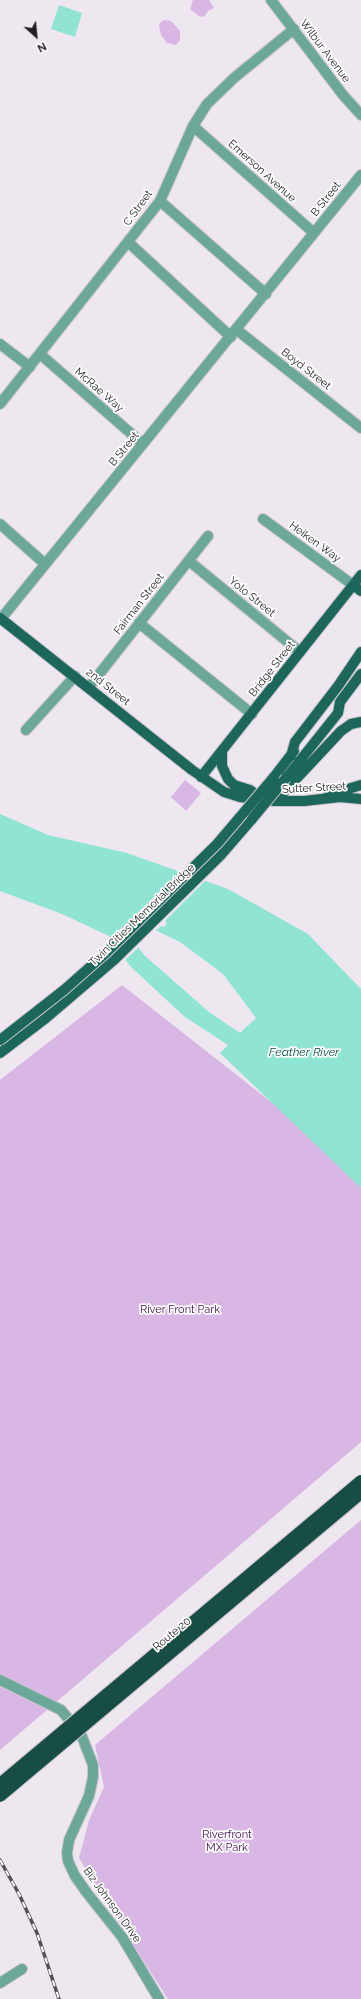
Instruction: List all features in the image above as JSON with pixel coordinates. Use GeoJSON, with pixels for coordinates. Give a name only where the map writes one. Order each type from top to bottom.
{"type":"FeatureCollection","features":[{"type":"Feature","properties":{"kind":"highway","name":"Route 20"},"geometry":{"type":"LineString","coordinates":[[0,1784],[361,1481]]}},
{"type":"Feature","properties":{"kind":"highway","name":"Route 20"},"geometry":{"type":"LineString","coordinates":[[0,1796],[361,1493]]}},
{"type":"Feature","properties":{"kind":"main road","name":"Bridge Street"},"geometry":{"type":"LineString","coordinates":[[201,777],[300,652],[357,588],[361,575]]}},
{"type":"Feature","properties":{"kind":"main road","name":"2nd Street"},"geometry":{"type":"LineString","coordinates":[[0,619],[89,687],[201,777]]}},
{"type":"Feature","properties":{"kind":"main road"},"geometry":{"type":"LineString","coordinates":[[291,756],[295,742],[338,686],[361,652]]}},
{"type":"Feature","properties":{"kind":"main road"},"geometry":{"type":"LineString","coordinates":[[291,756],[330,707],[340,702],[361,674]]}},
{"type":"Feature","properties":{"kind":"main road"},"geometry":{"type":"LineString","coordinates":[[291,779],[338,713],[340,702]]}},
{"type":"Feature","properties":{"kind":"main road"},"geometry":{"type":"LineString","coordinates":[[291,779],[341,731],[351,724],[361,722]]}},
{"type":"Feature","properties":{"kind":"main road"},"geometry":{"type":"LineString","coordinates":[[222,751],[222,766],[228,779],[234,785],[250,790],[265,800]]}},
{"type":"Feature","properties":{"kind":"main road","name":"Twin Cities Memorial Bridge"},"geometry":{"type":"LineString","coordinates":[[0,1040],[59,995],[107,952],[217,844],[291,756]]}},
{"type":"Feature","properties":{"kind":"main road","name":"Sutter Street"},"geometry":{"type":"LineString","coordinates":[[201,777],[228,793],[265,800],[290,802],[340,797],[361,799]]}},
{"type":"Feature","properties":{"kind":"main road","name":"Twin Cities Memorial Bridge"},"geometry":{"type":"LineString","coordinates":[[0,1053],[46,1018],[114,960],[220,856],[252,819],[291,779]]}},
{"type":"Feature","properties":{"kind":"main road"},"geometry":{"type":"LineString","coordinates":[[317,800],[341,790],[361,785]]}},
{"type":"Feature","properties":{"kind":"street","name":"Wilbur Avenue"},"geometry":{"type":"LineString","coordinates":[[272,0],[343,95],[361,115]]}},
{"type":"Feature","properties":{"kind":"street","name":"C Street"},"geometry":{"type":"LineString","coordinates":[[0,404],[160,201],[193,126],[207,104],[234,78],[294,29]]}},
{"type":"Feature","properties":{"kind":"street","name":"Emerson Avenue"},"geometry":{"type":"LineString","coordinates":[[193,126],[314,234]]}},
{"type":"Feature","properties":{"kind":"street","name":"B Street"},"geometry":{"type":"LineString","coordinates":[[0,619],[234,334],[361,175]]}},
{"type":"Feature","properties":{"kind":"street"},"geometry":{"type":"LineString","coordinates":[[160,201],[266,294]]}},
{"type":"Feature","properties":{"kind":"street","name":"Boyd Street"},"geometry":{"type":"LineString","coordinates":[[128,242],[234,334],[361,428]]}},
{"type":"Feature","properties":{"kind":"street"},"geometry":{"type":"LineString","coordinates":[[0,344],[30,367]]}},
{"type":"Feature","properties":{"kind":"street","name":"McRae Way"},"geometry":{"type":"LineString","coordinates":[[40,354],[143,444]]}},
{"type":"Feature","properties":{"kind":"street","name":"Heiken Way"},"geometry":{"type":"LineString","coordinates":[[263,519],[357,588]]}},
{"type":"Feature","properties":{"kind":"street"},"geometry":{"type":"LineString","coordinates":[[0,524],[45,564]]}},
{"type":"Feature","properties":{"kind":"street","name":"Fairman Street"},"geometry":{"type":"LineString","coordinates":[[89,687],[208,536]]}},
{"type":"Feature","properties":{"kind":"street","name":"Yolo Street"},"geometry":{"type":"LineString","coordinates":[[189,561],[300,652]]}},
{"type":"Feature","properties":{"kind":"street"},"geometry":{"type":"LineString","coordinates":[[139,623],[252,714]]}},
{"type":"Feature","properties":{"kind":"street"},"geometry":{"type":"LineString","coordinates":[[26,730],[75,676]]}},
{"type":"Feature","properties":{"kind":"street","name":"Biz Johnson Drive"},"geometry":{"type":"LineString","coordinates":[[0,1680],[61,1710],[81,1734],[93,1765],[93,1777],[89,1796],[69,1840],[68,1861],[82,1886],[130,1950],[159,1999]]}},
{"type":"Feature","properties":{"kind":"street"},"geometry":{"type":"LineString","coordinates":[[0,1983],[22,1969]]}},
{"type":"Feature","properties":{"kind":"green space"},"geometry":{"type":"Polygon","coordinates":[[[193,0],[209,0],[214,8],[208,11],[205,16],[200,17],[190,9],[193,0]]]}},
{"type":"Feature","properties":{"kind":"green space"},"geometry":{"type":"Polygon","coordinates":[[[165,20],[171,21],[180,31],[180,40],[176,45],[167,43],[161,35],[159,25],[165,20]]]}},
{"type":"Feature","properties":{"kind":"green space"},"geometry":{"type":"Polygon","coordinates":[[[185,780],[201,793],[186,811],[171,797],[185,780]]]}},
{"type":"Feature","properties":{"kind":"green space","name":"River Front Park"},"geometry":{"type":"Polygon","coordinates":[[[122,985],[331,1149],[361,1178],[361,1442],[0,1750],[0,1080],[122,985]]]}},
{"type":"Feature","properties":{"kind":"green space","name":"Riverfront MX Park"},"geometry":{"type":"Polygon","coordinates":[[[361,1520],[361,1999],[168,1999],[97,1889],[79,1858],[89,1820],[104,1787],[95,1745],[361,1520]]]}},
{"type":"Feature","properties":{"kind":"water"},"geometry":{"type":"Polygon","coordinates":[[[59,5],[82,13],[75,37],[51,29],[59,5]]]}},
{"type":"Feature","properties":{"kind":"water","name":"Feather River"},"geometry":{"type":"Polygon","coordinates":[[[0,814],[48,835],[127,853],[228,889],[308,934],[361,989],[361,1188],[220,1053],[228,1045],[185,1017],[130,966],[109,936],[62,914],[0,891],[0,814]],[[140,930],[134,941],[144,955],[209,1012],[240,1033],[256,1018],[223,974],[180,942],[157,931],[140,930]]]}},
{"type":"Feature","properties":{"kind":"pier"},"geometry":{"type":"Polygon","coordinates":[[[182,870],[207,879],[165,921],[167,924],[164,927],[161,926],[153,933],[141,932],[136,941],[140,946],[124,961],[109,940],[182,870]]]}},
{"type":"Feature","properties":{"kind":"railway"},"geometry":{"type":"LineString","coordinates":[[0,1860],[19,1894],[37,1933],[59,1999]]}}]}
